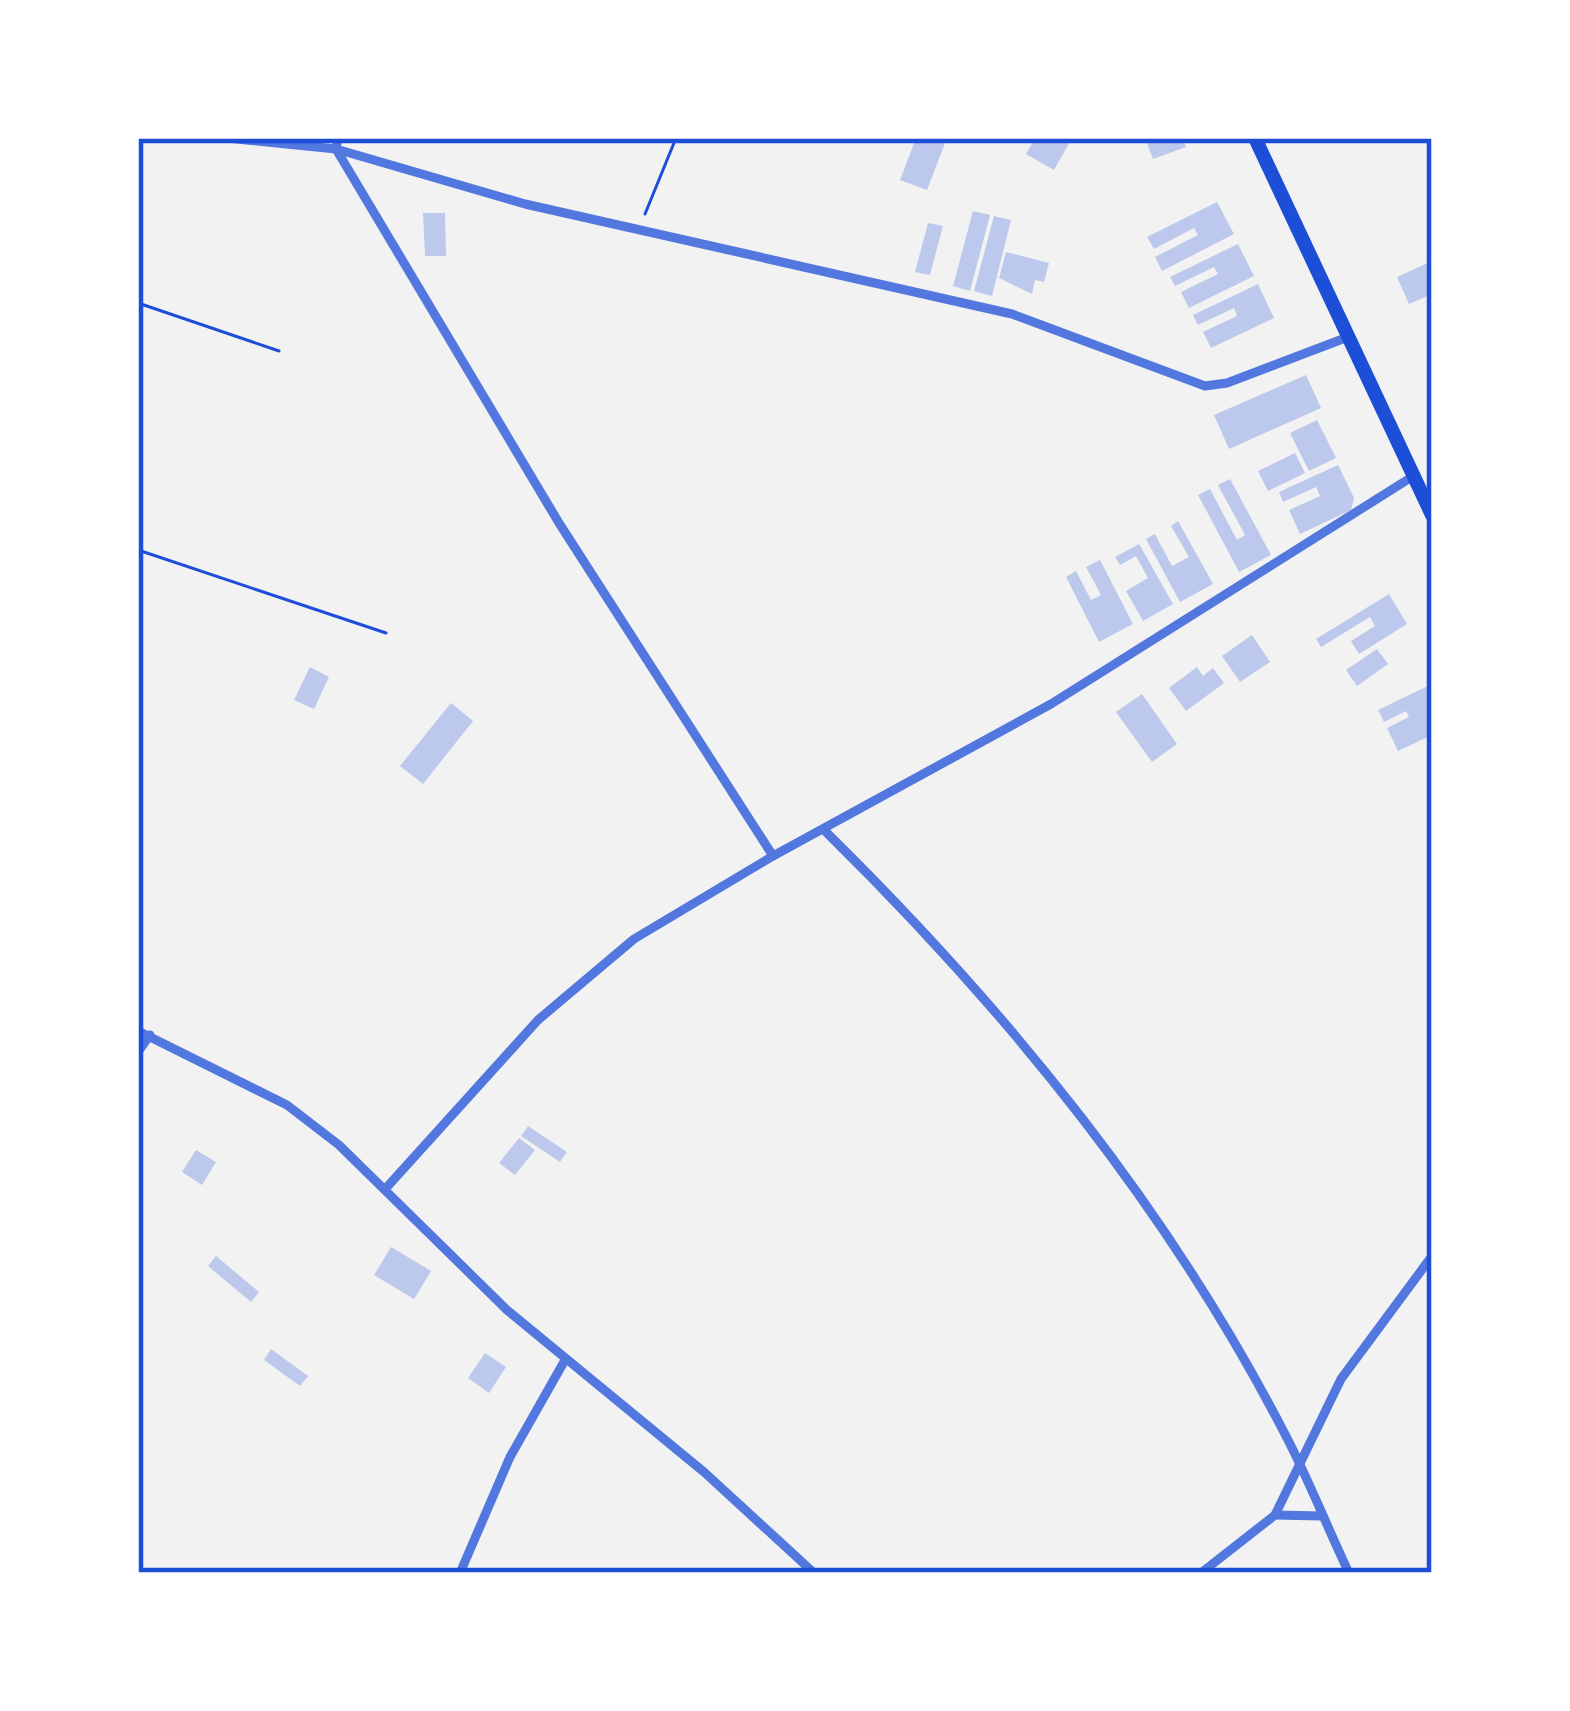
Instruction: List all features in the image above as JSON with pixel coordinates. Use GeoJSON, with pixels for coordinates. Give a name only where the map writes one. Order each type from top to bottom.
{"type":"FeatureCollection","features":[{"type":"Feature","properties":{"kind":"main road"},"geometry":{"type":"LineString","coordinates":[[1255,138],[1432,515]]}},
{"type":"Feature","properties":{"kind":"street"},"geometry":{"type":"LineString","coordinates":[[226,138],[337,143],[525,204],[1012,314],[1205,386],[1227,383],[1348,337]]}},
{"type":"Feature","properties":{"kind":"street"},"geometry":{"type":"LineString","coordinates":[[337,143],[559,524],[773,856]]}},
{"type":"Feature","properties":{"kind":"street"},"geometry":{"type":"LineString","coordinates":[[386,1187],[481,1080],[586,975],[634,939],[773,856],[1051,704],[1415,475]]}},
{"type":"Feature","properties":{"kind":"street"},"geometry":{"type":"LineString","coordinates":[[825,831],[1020,1035],[1084,1118],[1208,1303],[1300,1469],[1349,1573]]}},
{"type":"Feature","properties":{"kind":"street"},"geometry":{"type":"LineString","coordinates":[[138,1031],[287,1105],[386,1187],[507,1310],[704,1472],[814,1573]]}},
{"type":"Feature","properties":{"kind":"street"},"geometry":{"type":"LineString","coordinates":[[138,1052],[150,1035]]}},
{"type":"Feature","properties":{"kind":"street"},"geometry":{"type":"LineString","coordinates":[[1202,1573],[1275,1515],[1341,1379],[1432,1256]]}},
{"type":"Feature","properties":{"kind":"street"},"geometry":{"type":"LineString","coordinates":[[460,1573],[510,1457],[565,1360]]}},
{"type":"Feature","properties":{"kind":"street"},"geometry":{"type":"LineString","coordinates":[[1275,1515],[1321,1516]]}},
{"type":"Feature","properties":{"kind":"path"},"geometry":{"type":"LineString","coordinates":[[639,230],[676,138]]}},
{"type":"Feature","properties":{"kind":"path"},"geometry":{"type":"LineString","coordinates":[[138,303],[279,351]]}},
{"type":"Feature","properties":{"kind":"path"},"geometry":{"type":"LineString","coordinates":[[138,550],[386,633]]}},
{"type":"Feature","properties":{"kind":"building"},"geometry":{"type":"Polygon","coordinates":[[[916,138],[947,138],[927,190],[900,180],[916,138]]]}},
{"type":"Feature","properties":{"kind":"building"},"geometry":{"type":"Polygon","coordinates":[[[1035,138],[1072,138],[1054,170],[1026,154],[1035,138]]]}},
{"type":"Feature","properties":{"kind":"building"},"geometry":{"type":"Polygon","coordinates":[[[1145,138],[1183,138],[1186,147],[1153,159],[1145,138]]]}},
{"type":"Feature","properties":{"kind":"building"},"geometry":{"type":"Polygon","coordinates":[[[1217,202],[1234,234],[1162,271],[1155,257],[1198,235],[1194,228],[1154,249],[1147,237],[1217,202]]]}},
{"type":"Feature","properties":{"kind":"building"},"geometry":{"type":"Polygon","coordinates":[[[973,211],[990,215],[970,291],[953,286],[973,211]]]}},
{"type":"Feature","properties":{"kind":"building"},"geometry":{"type":"Polygon","coordinates":[[[423,213],[445,213],[446,256],[425,256],[423,213]]]}},
{"type":"Feature","properties":{"kind":"building"},"geometry":{"type":"Polygon","coordinates":[[[994,216],[1011,220],[992,296],[974,291],[994,216]]]}},
{"type":"Feature","properties":{"kind":"building"},"geometry":{"type":"Polygon","coordinates":[[[928,223],[943,226],[930,275],[915,272],[928,223]]]}},
{"type":"Feature","properties":{"kind":"building"},"geometry":{"type":"Polygon","coordinates":[[[1238,244],[1254,276],[1189,308],[1181,292],[1218,274],[1214,267],[1175,286],[1170,277],[1238,244]]]}},
{"type":"Feature","properties":{"kind":"building"},"geometry":{"type":"Polygon","coordinates":[[[1006,252],[1049,263],[1044,282],[1035,280],[1032,294],[999,278],[1006,252]]]}},
{"type":"Feature","properties":{"kind":"building"},"geometry":{"type":"Polygon","coordinates":[[[1432,261],[1432,294],[1409,304],[1397,277],[1432,261]]]}},
{"type":"Feature","properties":{"kind":"building"},"geometry":{"type":"Polygon","coordinates":[[[1258,284],[1274,318],[1211,348],[1203,332],[1237,316],[1234,308],[1198,325],[1193,315],[1258,284]]]}},
{"type":"Feature","properties":{"kind":"building"},"geometry":{"type":"Polygon","coordinates":[[[1306,375],[1321,408],[1229,449],[1214,415],[1306,375]]]}},
{"type":"Feature","properties":{"kind":"building"},"geometry":{"type":"Polygon","coordinates":[[[1317,420],[1336,458],[1309,471],[1290,433],[1317,420]]]}},
{"type":"Feature","properties":{"kind":"building"},"geometry":{"type":"Polygon","coordinates":[[[1295,453],[1305,473],[1268,491],[1258,471],[1295,453]]]}},
{"type":"Feature","properties":{"kind":"building"},"geometry":{"type":"Polygon","coordinates":[[[1338,465],[1354,498],[1351,510],[1300,534],[1289,510],[1320,496],[1316,487],[1283,502],[1279,492],[1338,465]]]}},
{"type":"Feature","properties":{"kind":"building"},"geometry":{"type":"Polygon","coordinates":[[[1230,479],[1271,555],[1239,572],[1198,495],[1210,489],[1237,540],[1245,535],[1218,485],[1230,479]]]}},
{"type":"Feature","properties":{"kind":"building"},"geometry":{"type":"Polygon","coordinates":[[[1178,521],[1213,584],[1180,602],[1146,539],[1155,534],[1172,566],[1189,557],[1171,526],[1178,521]]]}},
{"type":"Feature","properties":{"kind":"building"},"geometry":{"type":"Polygon","coordinates":[[[1139,544],[1173,604],[1143,621],[1126,591],[1148,578],[1136,556],[1120,565],[1115,557],[1139,544]]]}},
{"type":"Feature","properties":{"kind":"building"},"geometry":{"type":"Polygon","coordinates":[[[1100,560],[1133,624],[1099,642],[1066,577],[1076,571],[1091,600],[1101,595],[1086,567],[1100,560]]]}},
{"type":"Feature","properties":{"kind":"building"},"geometry":{"type":"Polygon","coordinates":[[[1389,594],[1407,624],[1359,654],[1351,641],[1375,626],[1370,617],[1321,647],[1316,639],[1389,594]]]}},
{"type":"Feature","properties":{"kind":"building"},"geometry":{"type":"Polygon","coordinates":[[[1252,635],[1270,662],[1240,682],[1222,656],[1252,635]]]}},
{"type":"Feature","properties":{"kind":"building"},"geometry":{"type":"Polygon","coordinates":[[[1377,649],[1388,664],[1357,686],[1346,670],[1377,649]]]}},
{"type":"Feature","properties":{"kind":"building"},"geometry":{"type":"Polygon","coordinates":[[[310,667],[329,677],[314,709],[294,700],[310,667]]]}},
{"type":"Feature","properties":{"kind":"building"},"geometry":{"type":"Polygon","coordinates":[[[1197,667],[1203,676],[1213,668],[1224,683],[1186,711],[1169,688],[1197,667]]]}},
{"type":"Feature","properties":{"kind":"building"},"geometry":{"type":"Polygon","coordinates":[[[1432,684],[1432,735],[1398,751],[1387,728],[1409,717],[1406,711],[1384,722],[1378,710],[1432,684]]]}},
{"type":"Feature","properties":{"kind":"building"},"geometry":{"type":"Polygon","coordinates":[[[1142,694],[1177,744],[1152,762],[1116,712],[1142,694]]]}},
{"type":"Feature","properties":{"kind":"building"},"geometry":{"type":"Polygon","coordinates":[[[451,703],[473,721],[423,784],[400,766],[451,703]]]}},
{"type":"Feature","properties":{"kind":"building"},"geometry":{"type":"Polygon","coordinates":[[[528,1126],[567,1152],[560,1162],[521,1136],[528,1126]]]}},
{"type":"Feature","properties":{"kind":"building"},"geometry":{"type":"Polygon","coordinates":[[[519,1138],[535,1150],[515,1175],[499,1163],[519,1138]]]}},
{"type":"Feature","properties":{"kind":"building"},"geometry":{"type":"Polygon","coordinates":[[[196,1150],[216,1162],[202,1185],[182,1172],[196,1150]]]}},
{"type":"Feature","properties":{"kind":"building"},"geometry":{"type":"Polygon","coordinates":[[[391,1247],[431,1271],[414,1299],[374,1275],[391,1247]]]}},
{"type":"Feature","properties":{"kind":"building"},"geometry":{"type":"Polygon","coordinates":[[[216,1256],[259,1292],[251,1302],[208,1266],[216,1256]]]}},
{"type":"Feature","properties":{"kind":"building"},"geometry":{"type":"Polygon","coordinates":[[[271,1349],[308,1376],[300,1386],[264,1360],[271,1349]]]}},
{"type":"Feature","properties":{"kind":"building"},"geometry":{"type":"Polygon","coordinates":[[[485,1353],[506,1367],[489,1393],[468,1378],[485,1353]]]}}]}
